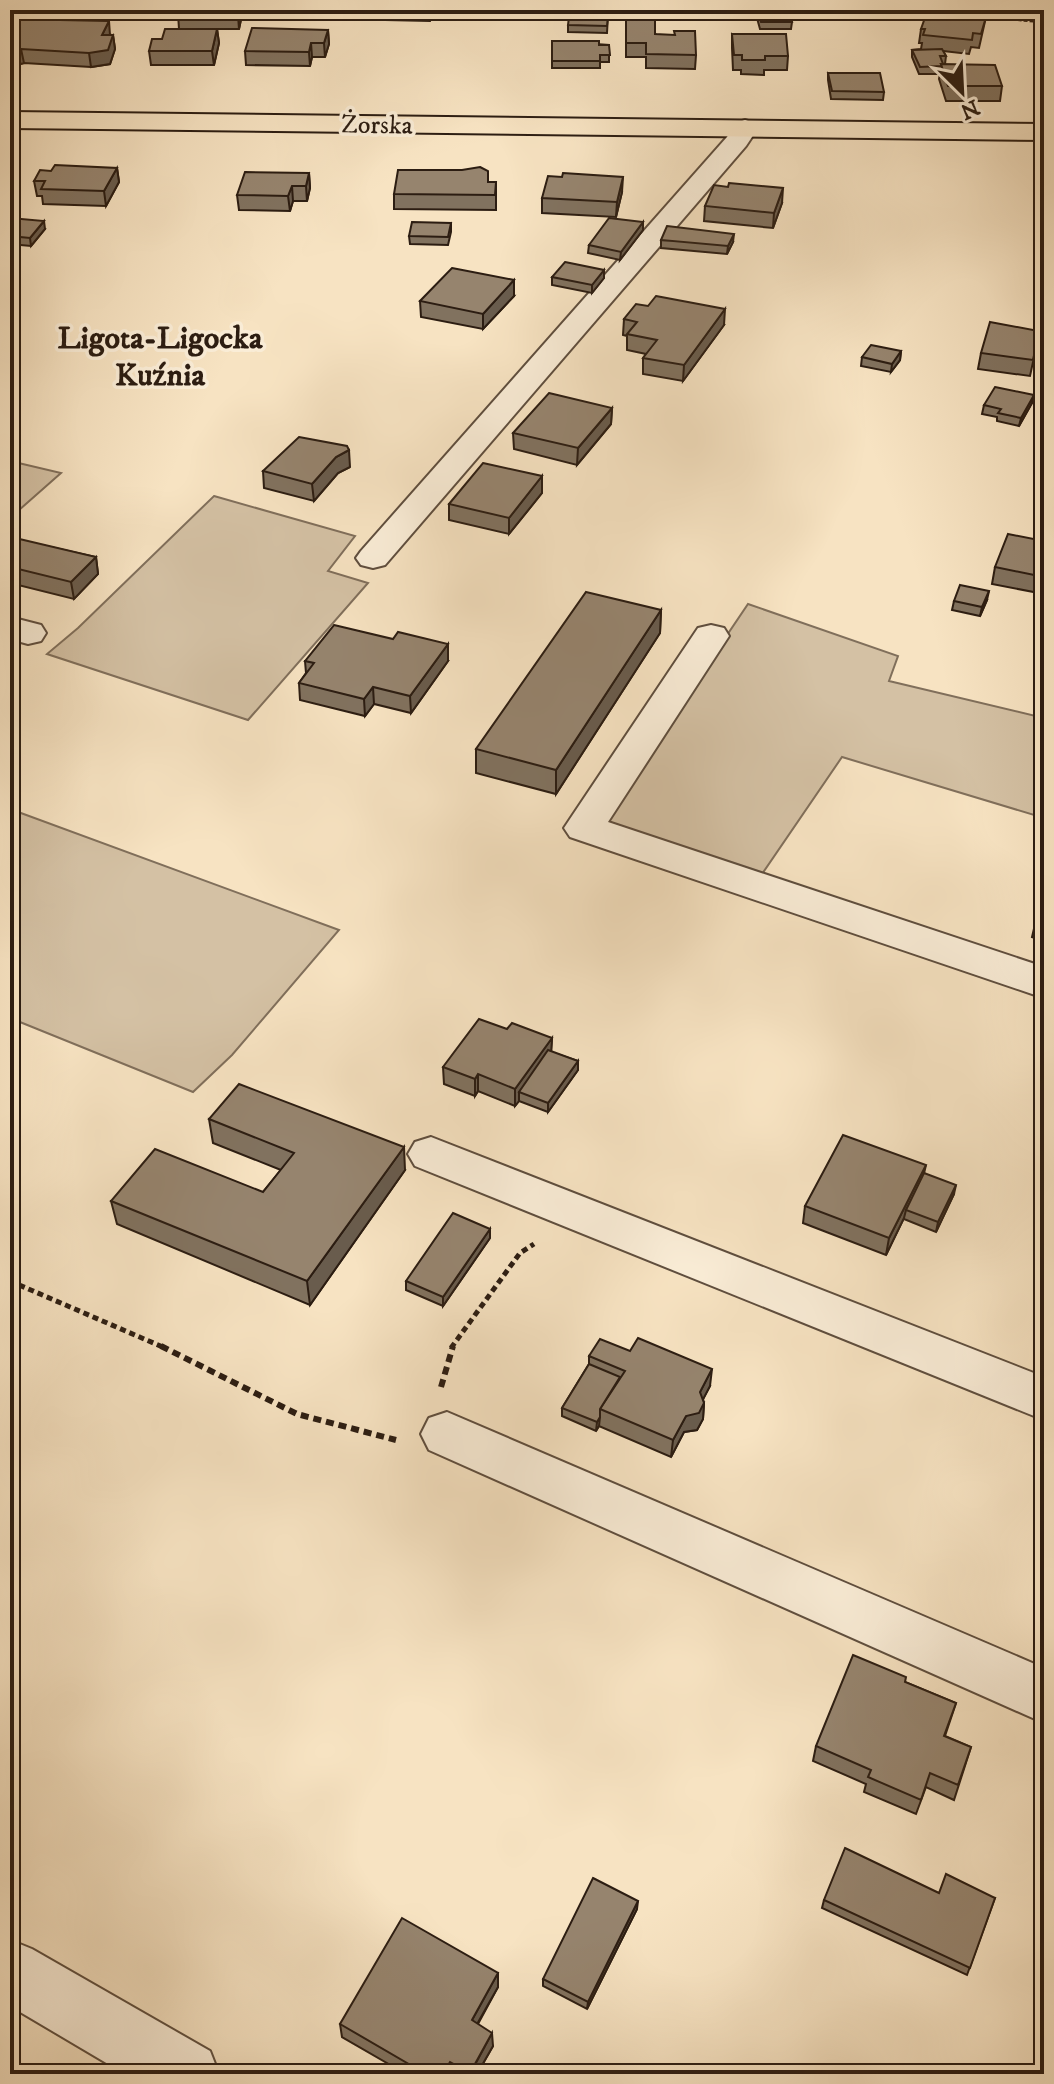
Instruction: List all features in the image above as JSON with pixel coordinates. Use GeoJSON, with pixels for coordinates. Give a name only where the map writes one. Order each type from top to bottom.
{"type":"FeatureCollection","features":[{"type":"Feature","properties":{"kind":"main road","name":"Żorska"},"geometry":{"type":"LineString","coordinates":[[10,120],[1044,130]]}},
{"type":"Feature","properties":{"kind":"street"},"geometry":{"type":"LineString","coordinates":[[373,558],[737,141],[745,128]]}},
{"type":"Feature","properties":{"kind":"street"},"geometry":{"type":"LineString","coordinates":[[711,636],[584,828],[1044,983]]}},
{"type":"Feature","properties":{"kind":"street"},"geometry":{"type":"LineString","coordinates":[[431,1154],[1044,1399]]}},
{"type":"Feature","properties":{"kind":"street"},"geometry":{"type":"LineString","coordinates":[[447,1434],[1044,1696]]}},
{"type":"Feature","properties":{"kind":"street"},"geometry":{"type":"LineString","coordinates":[[10,1971],[187,2074]]}},
{"type":"Feature","properties":{"kind":"path"},"geometry":{"type":"LineString","coordinates":[[934,12],[1044,22]]}},
{"type":"Feature","properties":{"kind":"path"},"geometry":{"type":"LineString","coordinates":[[10,1281],[146,1339],[297,1414],[396,1440],[447,1434],[440,1388],[451,1349],[520,1253],[584,1215]]}},
{"type":"Feature","properties":{"kind":"shaded area"},"geometry":{"type":"Polygon","coordinates":[[[10,461],[61,473],[10,518],[10,461]]]}},
{"type":"Feature","properties":{"kind":"shaded area"},"geometry":{"type":"Polygon","coordinates":[[[214,496],[355,536],[328,571],[368,583],[248,720],[47,654],[78,628],[214,496]]]}},
{"type":"Feature","properties":{"kind":"shaded area"},"geometry":{"type":"Polygon","coordinates":[[[748,604],[898,656],[889,681],[1044,718],[1044,818],[842,757],[762,874],[601,822],[748,604]]]}},
{"type":"Feature","properties":{"kind":"shaded area"},"geometry":{"type":"Polygon","coordinates":[[[10,809],[339,930],[232,1055],[193,1092],[10,1018],[10,809]]]}},
{"type":"Feature","properties":{"kind":"building"},"geometry":{"type":"Polygon","coordinates":[[[179,10],[239,10],[238,15],[177,16],[179,10]]]}},
{"type":"Feature","properties":{"kind":"building"},"geometry":{"type":"Polygon","coordinates":[[[788,10],[792,22],[761,22],[757,11],[788,10]]]}},
{"type":"Feature","properties":{"kind":"building"},"geometry":{"type":"Polygon","coordinates":[[[927,12],[986,17],[981,34],[973,33],[972,40],[923,35],[925,29],[921,29],[927,12]]]}},
{"type":"Feature","properties":{"kind":"building"},"geometry":{"type":"Polygon","coordinates":[[[592,15],[608,15],[607,26],[568,25],[569,17],[592,18],[592,15]]]}},
{"type":"Feature","properties":{"kind":"building"},"geometry":{"type":"Polygon","coordinates":[[[626,17],[655,18],[655,34],[675,35],[674,31],[695,31],[696,55],[646,54],[646,43],[626,43],[626,17]]]}},
{"type":"Feature","properties":{"kind":"building"},"geometry":{"type":"Polygon","coordinates":[[[10,19],[109,21],[102,35],[113,35],[108,50],[89,53],[21,49],[10,52],[10,19]]]}},
{"type":"Feature","properties":{"kind":"building"},"geometry":{"type":"Polygon","coordinates":[[[252,28],[328,30],[324,43],[311,43],[309,52],[245,51],[252,28]]]}},
{"type":"Feature","properties":{"kind":"building"},"geometry":{"type":"Polygon","coordinates":[[[165,29],[217,29],[212,51],[149,51],[152,39],[162,39],[165,29]]]}},
{"type":"Feature","properties":{"kind":"building"},"geometry":{"type":"Polygon","coordinates":[[[732,34],[786,34],[788,56],[742,60],[742,55],[734,55],[732,34]]]}},
{"type":"Feature","properties":{"kind":"building"},"geometry":{"type":"Polygon","coordinates":[[[552,41],[599,41],[599,45],[609,45],[610,55],[600,55],[600,61],[552,61],[552,41]]]}},
{"type":"Feature","properties":{"kind":"building"},"geometry":{"type":"Polygon","coordinates":[[[942,49],[946,56],[940,56],[942,66],[920,67],[912,50],[942,49]]]}},
{"type":"Feature","properties":{"kind":"building"},"geometry":{"type":"Polygon","coordinates":[[[941,64],[995,65],[1002,86],[948,86],[941,64]]]}},
{"type":"Feature","properties":{"kind":"building"},"geometry":{"type":"Polygon","coordinates":[[[828,73],[880,73],[884,92],[832,91],[828,73]]]}},
{"type":"Feature","properties":{"kind":"building"},"geometry":{"type":"Polygon","coordinates":[[[55,165],[117,168],[104,191],[41,189],[45,181],[34,181],[40,170],[51,171],[55,165]]]}},
{"type":"Feature","properties":{"kind":"building"},"geometry":{"type":"Polygon","coordinates":[[[480,167],[488,171],[488,182],[496,182],[495,195],[394,194],[398,170],[480,167]]]}},
{"type":"Feature","properties":{"kind":"building"},"geometry":{"type":"Polygon","coordinates":[[[245,172],[309,173],[306,186],[292,186],[288,196],[237,195],[245,172]]]}},
{"type":"Feature","properties":{"kind":"building"},"geometry":{"type":"Polygon","coordinates":[[[563,173],[623,177],[617,202],[542,198],[548,176],[562,177],[563,173]]]}},
{"type":"Feature","properties":{"kind":"building"},"geometry":{"type":"Polygon","coordinates":[[[729,183],[783,188],[774,213],[705,206],[714,185],[728,187],[729,183]]]}},
{"type":"Feature","properties":{"kind":"building"},"geometry":{"type":"Polygon","coordinates":[[[10,218],[44,221],[30,238],[10,236],[10,218]]]}},
{"type":"Feature","properties":{"kind":"building"},"geometry":{"type":"Polygon","coordinates":[[[609,218],[643,222],[621,252],[589,245],[609,218]]]}},
{"type":"Feature","properties":{"kind":"building"},"geometry":{"type":"Polygon","coordinates":[[[412,222],[451,223],[448,237],[409,236],[412,222]]]}},
{"type":"Feature","properties":{"kind":"building"},"geometry":{"type":"Polygon","coordinates":[[[667,226],[734,234],[728,246],[661,240],[667,226]]]}},
{"type":"Feature","properties":{"kind":"building"},"geometry":{"type":"Polygon","coordinates":[[[565,262],[604,270],[592,285],[552,277],[565,262]]]}},
{"type":"Feature","properties":{"kind":"building"},"geometry":{"type":"Polygon","coordinates":[[[452,268],[514,280],[483,314],[420,301],[452,268]]]}},
{"type":"Feature","properties":{"kind":"building"},"geometry":{"type":"Polygon","coordinates":[[[656,296],[725,309],[684,365],[643,358],[657,340],[627,334],[637,322],[624,319],[636,304],[648,306],[656,296]]]}},
{"type":"Feature","properties":{"kind":"building"},"geometry":{"type":"Polygon","coordinates":[[[990,322],[1044,332],[1044,347],[1036,346],[1033,360],[981,353],[990,322]]]}},
{"type":"Feature","properties":{"kind":"building"},"geometry":{"type":"Polygon","coordinates":[[[871,345],[901,351],[892,364],[862,357],[871,345]]]}},
{"type":"Feature","properties":{"kind":"building"},"geometry":{"type":"Polygon","coordinates":[[[995,387],[1034,395],[1021,418],[998,413],[1001,409],[984,405],[995,387]]]}},
{"type":"Feature","properties":{"kind":"building"},"geometry":{"type":"Polygon","coordinates":[[[549,393],[612,408],[578,448],[513,433],[549,393]]]}},
{"type":"Feature","properties":{"kind":"building"},"geometry":{"type":"Polygon","coordinates":[[[299,437],[347,446],[349,450],[336,457],[312,484],[263,471],[299,437]]]}},
{"type":"Feature","properties":{"kind":"building"},"geometry":{"type":"Polygon","coordinates":[[[483,463],[542,476],[509,518],[449,504],[483,463]]]}},
{"type":"Feature","properties":{"kind":"building"},"geometry":{"type":"Polygon","coordinates":[[[1008,534],[1044,541],[1044,577],[995,567],[1008,534]]]}},
{"type":"Feature","properties":{"kind":"building"},"geometry":{"type":"Polygon","coordinates":[[[11,537],[96,557],[71,582],[10,567],[11,537]]]}},
{"type":"Feature","properties":{"kind":"building"},"geometry":{"type":"Polygon","coordinates":[[[960,585],[989,591],[982,607],[954,601],[960,585]]]}},
{"type":"Feature","properties":{"kind":"building"},"geometry":{"type":"Polygon","coordinates":[[[586,592],[661,610],[556,770],[476,749],[586,592]]]}},
{"type":"Feature","properties":{"kind":"building"},"geometry":{"type":"Polygon","coordinates":[[[334,625],[393,639],[398,632],[448,644],[410,696],[373,687],[364,699],[299,683],[314,663],[305,661],[334,625]]]}},
{"type":"Feature","properties":{"kind":"building"},"geometry":{"type":"Polygon","coordinates":[[[1044,906],[1044,923],[1036,920],[1044,906]]]}},
{"type":"Feature","properties":{"kind":"building"},"geometry":{"type":"Polygon","coordinates":[[[479,1019],[507,1029],[512,1023],[552,1038],[515,1089],[478,1074],[475,1079],[443,1067],[479,1019]]]}},
{"type":"Feature","properties":{"kind":"building"},"geometry":{"type":"Polygon","coordinates":[[[548,1050],[578,1061],[548,1103],[519,1092],[548,1050]]]}},
{"type":"Feature","properties":{"kind":"building"},"geometry":{"type":"Polygon","coordinates":[[[239,1084],[404,1147],[307,1281],[111,1201],[155,1149],[263,1192],[294,1153],[209,1119],[239,1084]]]}},
{"type":"Feature","properties":{"kind":"building"},"geometry":{"type":"Polygon","coordinates":[[[843,1135],[926,1165],[889,1238],[805,1206],[843,1135]]]}},
{"type":"Feature","properties":{"kind":"building"},"geometry":{"type":"Polygon","coordinates":[[[924,1173],[956,1185],[938,1222],[906,1210],[924,1173]]]}},
{"type":"Feature","properties":{"kind":"building"},"geometry":{"type":"Polygon","coordinates":[[[453,1213],[490,1229],[443,1297],[406,1281],[453,1213]]]}},
{"type":"Feature","properties":{"kind":"building"},"geometry":{"type":"Polygon","coordinates":[[[638,1338],[712,1369],[700,1392],[704,1403],[699,1413],[686,1416],[673,1440],[600,1409],[625,1371],[589,1356],[600,1339],[630,1351],[638,1338]]]}},
{"type":"Feature","properties":{"kind":"building"},"geometry":{"type":"Polygon","coordinates":[[[589,1364],[620,1377],[600,1409],[597,1422],[562,1408],[589,1364]]]}},
{"type":"Feature","properties":{"kind":"building"},"geometry":{"type":"Polygon","coordinates":[[[853,1655],[906,1677],[905,1682],[956,1703],[944,1736],[971,1747],[958,1785],[930,1773],[921,1800],[868,1777],[871,1770],[816,1746],[853,1655]]]}},
{"type":"Feature","properties":{"kind":"building"},"geometry":{"type":"Polygon","coordinates":[[[845,1848],[939,1893],[946,1874],[995,1898],[970,1968],[824,1900],[845,1848]]]}},
{"type":"Feature","properties":{"kind":"building"},"geometry":{"type":"Polygon","coordinates":[[[593,1878],[638,1901],[588,2002],[543,1979],[593,1878]]]}},
{"type":"Feature","properties":{"kind":"building"},"geometry":{"type":"Polygon","coordinates":[[[402,1918],[498,1973],[472,2020],[492,2033],[470,2073],[450,2062],[443,2074],[426,2074],[340,2024],[402,1918]]]}},
{"type":"Feature","properties":{"kind":"district","name":"Ligota-Ligocka Kuźnia"},"geometry":{"type":"Point","coordinates":[160,356]}}]}
